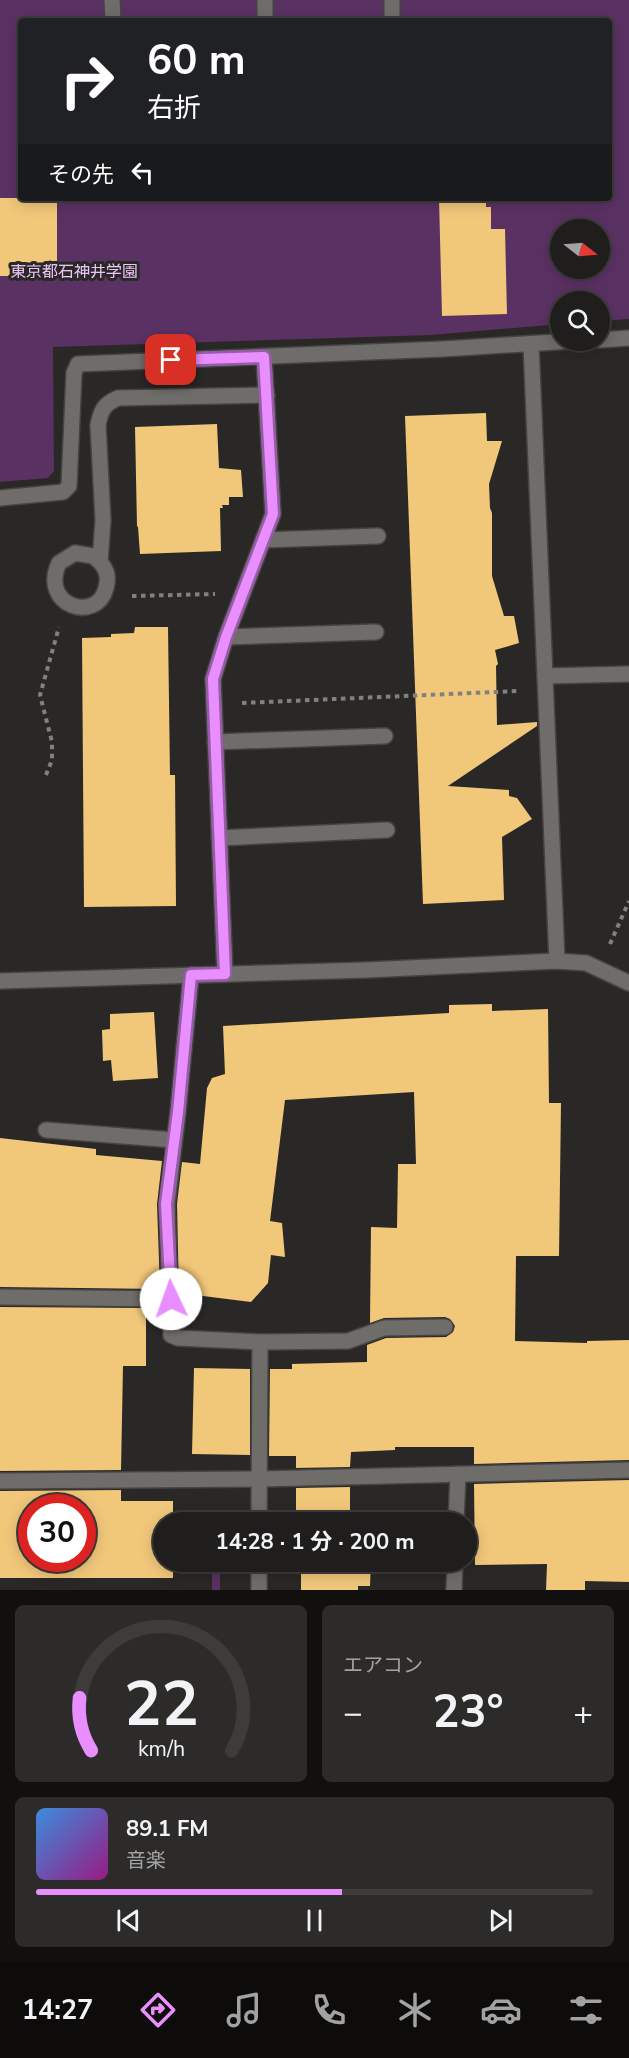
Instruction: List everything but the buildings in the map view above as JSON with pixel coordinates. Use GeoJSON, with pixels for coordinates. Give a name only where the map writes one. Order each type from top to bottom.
{"type":"FeatureCollection","features":[{"type":"Feature","properties":{"kind":"street"},"geometry":{"type":"LineString","coordinates":[[112,0],[113,18]]}},
{"type":"Feature","properties":{"kind":"street"},"geometry":{"type":"LineString","coordinates":[[265,0],[265,18]]}},
{"type":"Feature","properties":{"kind":"street"},"geometry":{"type":"LineString","coordinates":[[392,0],[392,18]]}},
{"type":"Feature","properties":{"kind":"street"},"geometry":{"type":"LineString","coordinates":[[610,339],[629,338]]}},
{"type":"Feature","properties":{"kind":"street"},"geometry":{"type":"LineString","coordinates":[[0,498],[63,492],[69,486],[74,373],[78,364],[550,343]]}},
{"type":"Feature","properties":{"kind":"street"},"geometry":{"type":"LineString","coordinates":[[531,344],[557,961]]}},
{"type":"Feature","properties":{"kind":"street"},"geometry":{"type":"LineString","coordinates":[[225,974],[213,679],[226,637],[273,514],[264,357]]}},
{"type":"Feature","properties":{"kind":"street"},"geometry":{"type":"LineString","coordinates":[[100,562],[103,520],[98,425],[101,411],[108,402],[118,398],[267,395]]}},
{"type":"Feature","properties":{"kind":"street"},"geometry":{"type":"LineString","coordinates":[[263,540],[378,536]]}},
{"type":"Feature","properties":{"kind":"street"},"geometry":{"type":"LineString","coordinates":[[75,554],[93,556],[100,562],[108,577],[105,593],[92,605],[84,607],[67,604],[55,590],[54,581],[59,564],[75,554]]}},
{"type":"Feature","properties":{"kind":"street"},"geometry":{"type":"LineString","coordinates":[[226,637],[376,632]]}},
{"type":"Feature","properties":{"kind":"street"},"geometry":{"type":"LineString","coordinates":[[545,683],[629,674]]}},
{"type":"Feature","properties":{"kind":"street"},"geometry":{"type":"LineString","coordinates":[[215,742],[385,736]]}},
{"type":"Feature","properties":{"kind":"street"},"geometry":{"type":"LineString","coordinates":[[219,838],[387,830]]}},
{"type":"Feature","properties":{"kind":"street"},"geometry":{"type":"LineString","coordinates":[[0,981],[557,961],[586,963],[629,983]]}},
{"type":"Feature","properties":{"kind":"street"},"geometry":{"type":"LineString","coordinates":[[191,975],[166,1204],[171,1335],[178,1338],[260,1342],[348,1341],[384,1328],[445,1327]]}},
{"type":"Feature","properties":{"kind":"street"},"geometry":{"type":"LineString","coordinates":[[46,1130],[174,1140]]}},
{"type":"Feature","properties":{"kind":"street"},"geometry":{"type":"LineString","coordinates":[[0,1297],[171,1299]]}},
{"type":"Feature","properties":{"kind":"street"},"geometry":{"type":"LineString","coordinates":[[259,1512],[260,1342]]}},
{"type":"Feature","properties":{"kind":"street"},"geometry":{"type":"LineString","coordinates":[[0,1481],[260,1479],[629,1470]]}},
{"type":"Feature","properties":{"kind":"street"},"geometry":{"type":"LineString","coordinates":[[456,1512],[458,1474]]}},
{"type":"Feature","properties":{"kind":"street"},"geometry":{"type":"LineString","coordinates":[[259,1572],[259,1590]]}},
{"type":"Feature","properties":{"kind":"street"},"geometry":{"type":"LineString","coordinates":[[454,1590],[455,1572]]}},
{"type":"Feature","properties":{"kind":"path"},"geometry":{"type":"LineString","coordinates":[[105,593],[132,596],[243,593]]}},
{"type":"Feature","properties":{"kind":"path"},"geometry":{"type":"LineString","coordinates":[[46,775],[52,760],[52,742],[40,695],[56,634],[67,604]]}},
{"type":"Feature","properties":{"kind":"path"},"geometry":{"type":"LineString","coordinates":[[214,704],[545,683]]}},
{"type":"Feature","properties":{"kind":"path"},"geometry":{"type":"LineString","coordinates":[[608,946],[629,901]]}},
{"type":"Feature","properties":{"kind":"green space","name":"東京都石神井学園"},"geometry":{"type":"Polygon","coordinates":[[[0,0],[629,0],[629,319],[610,320],[610,291],[550,291],[550,325],[430,335],[53,347],[54,471],[48,478],[0,482],[0,0]]]}},
{"type":"Feature","properties":{"kind":"green space"},"geometry":{"type":"Polygon","coordinates":[[[212,1572],[220,1572],[220,1590],[212,1590],[212,1572]]]}},
{"type":"Feature","properties":{"kind":"route"},"geometry":{"type":"LineString","coordinates":[[171,360],[264,357],[273,514],[226,637],[213,679],[225,974],[191,975],[178,1112],[166,1204],[171,1299]]}}]}
